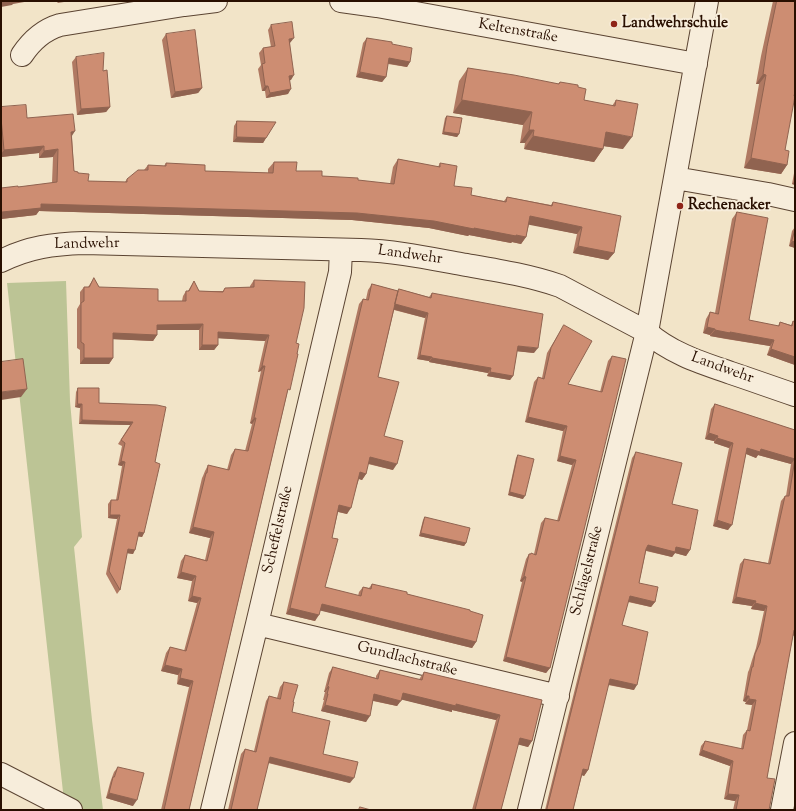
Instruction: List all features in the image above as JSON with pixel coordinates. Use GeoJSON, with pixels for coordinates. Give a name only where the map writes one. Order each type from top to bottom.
{"type":"FeatureCollection","features":[{"type":"Feature","properties":{"kind":"street"},"geometry":{"type":"LineString","coordinates":[[22,55],[32,42],[51,27],[216,1]]}},
{"type":"Feature","properties":{"kind":"street","name":"Keltenstraße"},"geometry":{"type":"LineString","coordinates":[[341,1],[377,6],[696,64]]}},
{"type":"Feature","properties":{"kind":"street"},"geometry":{"type":"LineString","coordinates":[[647,332],[707,1]]}},
{"type":"Feature","properties":{"kind":"street"},"geometry":{"type":"LineString","coordinates":[[675,178],[795,200]]}},
{"type":"Feature","properties":{"kind":"street","name":"Landwehr"},"geometry":{"type":"LineString","coordinates":[[1,261],[32,248],[61,244],[84,243],[382,251],[402,253],[545,280],[572,291],[647,332],[656,340],[678,353],[712,367],[795,395]]}},
{"type":"Feature","properties":{"kind":"street","name":"Scheffelstraße"},"geometry":{"type":"LineString","coordinates":[[212,810],[340,272],[341,250]]}},
{"type":"Feature","properties":{"kind":"street","name":"Schlägelstraße"},"geometry":{"type":"LineString","coordinates":[[529,810],[647,332]]}},
{"type":"Feature","properties":{"kind":"street","name":"Gundlachstraße"},"geometry":{"type":"LineString","coordinates":[[257,624],[558,696]]}},
{"type":"Feature","properties":{"kind":"street"},"geometry":{"type":"LineString","coordinates":[[782,810],[795,743]]}},
{"type":"Feature","properties":{"kind":"street"},"geometry":{"type":"LineString","coordinates":[[1,774],[71,810]]}},
{"type":"Feature","properties":{"kind":"green space"},"geometry":{"type":"Polygon","coordinates":[[[66,281],[70,401],[82,537],[74,547],[103,810],[65,810],[7,283],[66,281]]]}},
{"type":"Feature","properties":{"kind":"building"},"geometry":{"type":"Polygon","coordinates":[[[777,1],[795,1],[795,96],[785,150],[789,151],[787,165],[751,158],[766,75],[763,74],[767,47],[777,1]]]}},
{"type":"Feature","properties":{"kind":"building"},"geometry":{"type":"Polygon","coordinates":[[[292,22],[294,38],[289,39],[294,75],[289,76],[291,89],[270,93],[268,86],[265,86],[262,64],[265,63],[263,48],[275,46],[271,25],[292,22]]]}},
{"type":"Feature","properties":{"kind":"building"},"geometry":{"type":"Polygon","coordinates":[[[195,30],[202,88],[175,92],[166,34],[195,30]]]}},
{"type":"Feature","properties":{"kind":"building"},"geometry":{"type":"Polygon","coordinates":[[[367,38],[392,42],[392,44],[412,48],[410,62],[389,58],[386,77],[360,72],[367,38]]]}},
{"type":"Feature","properties":{"kind":"building"},"geometry":{"type":"Polygon","coordinates":[[[104,53],[103,71],[107,70],[110,107],[81,109],[76,57],[104,53]]]}},
{"type":"Feature","properties":{"kind":"building"},"geometry":{"type":"Polygon","coordinates":[[[468,68],[559,84],[560,82],[578,85],[578,87],[586,89],[584,100],[615,106],[616,100],[638,104],[632,137],[606,132],[603,149],[533,136],[534,130],[529,130],[532,112],[462,100],[468,68]]]}},
{"type":"Feature","properties":{"kind":"building"},"geometry":{"type":"Polygon","coordinates":[[[26,105],[27,118],[73,114],[75,131],[71,132],[74,171],[89,174],[88,181],[127,182],[127,179],[138,170],[148,170],[148,165],[166,166],[166,163],[205,165],[205,171],[273,173],[274,162],[297,162],[296,171],[322,171],[322,176],[358,178],[358,180],[394,184],[398,159],[440,167],[440,163],[457,166],[454,186],[472,188],[471,195],[506,202],[507,197],[552,206],[553,202],[621,216],[614,253],[578,246],[582,227],[530,216],[526,237],[434,221],[357,213],[41,204],[41,208],[1,213],[1,188],[57,182],[58,149],[44,151],[44,146],[4,150],[1,107],[26,105]]]}},
{"type":"Feature","properties":{"kind":"building"},"geometry":{"type":"Polygon","coordinates":[[[447,116],[462,118],[459,134],[444,132],[447,116]]]}},
{"type":"Feature","properties":{"kind":"building"},"geometry":{"type":"Polygon","coordinates":[[[237,121],[276,122],[266,138],[237,137],[237,121]]]}},
{"type":"Feature","properties":{"kind":"building"},"geometry":{"type":"Polygon","coordinates":[[[737,212],[768,218],[749,320],[779,326],[780,322],[792,326],[793,321],[795,322],[795,357],[771,349],[774,340],[730,333],[707,327],[710,312],[718,314],[737,212]]]}},
{"type":"Feature","properties":{"kind":"building"},"geometry":{"type":"Polygon","coordinates":[[[795,230],[795,242],[792,241],[795,230]]]}},
{"type":"Feature","properties":{"kind":"building"},"geometry":{"type":"Polygon","coordinates":[[[94,278],[99,287],[158,289],[158,301],[186,301],[186,291],[189,291],[194,281],[199,291],[223,292],[225,288],[254,287],[254,280],[305,282],[304,308],[296,343],[299,344],[298,354],[290,390],[288,389],[189,810],[164,810],[193,681],[180,678],[182,669],[165,665],[170,647],[186,651],[201,598],[192,596],[196,576],[181,572],[185,555],[207,561],[211,546],[214,532],[193,527],[208,465],[229,470],[235,449],[248,451],[256,418],[254,418],[265,366],[262,366],[269,335],[218,332],[218,345],[202,345],[203,324],[157,325],[157,335],[113,333],[113,358],[84,358],[84,344],[81,342],[81,303],[84,301],[84,287],[89,287],[94,278]]]}},
{"type":"Feature","properties":{"kind":"building"},"geometry":{"type":"Polygon","coordinates":[[[372,284],[398,291],[378,377],[399,382],[384,436],[403,441],[397,464],[370,457],[366,474],[360,472],[351,508],[339,505],[332,538],[338,539],[325,587],[361,596],[363,587],[371,589],[372,584],[407,592],[407,594],[470,610],[483,615],[476,642],[322,604],[319,615],[290,608],[363,299],[368,300],[372,284]]]}},
{"type":"Feature","properties":{"kind":"building"},"geometry":{"type":"Polygon","coordinates":[[[399,289],[431,298],[432,293],[543,314],[538,348],[518,346],[513,376],[490,372],[491,368],[420,355],[428,313],[395,304],[399,289]]]}},
{"type":"Feature","properties":{"kind":"building"},"geometry":{"type":"Polygon","coordinates":[[[564,325],[592,341],[568,384],[602,392],[612,356],[626,359],[550,668],[506,657],[526,577],[524,576],[529,554],[531,553],[536,555],[545,518],[559,521],[576,460],[560,456],[567,426],[528,417],[538,377],[544,379],[551,348],[564,325]]]}},
{"type":"Feature","properties":{"kind":"building"},"geometry":{"type":"Polygon","coordinates":[[[23,359],[27,389],[1,392],[1,362],[23,359]]]}},
{"type":"Feature","properties":{"kind":"building"},"geometry":{"type":"Polygon","coordinates":[[[78,388],[99,388],[99,403],[157,405],[166,407],[155,462],[160,464],[144,533],[139,532],[135,550],[128,549],[120,590],[109,571],[120,515],[110,515],[111,500],[118,500],[125,462],[121,461],[125,443],[121,440],[133,422],[82,420],[82,404],[78,404],[78,388]]]}},
{"type":"Feature","properties":{"kind":"building"},"geometry":{"type":"Polygon","coordinates":[[[715,404],[795,430],[795,459],[761,449],[760,452],[747,448],[732,525],[717,520],[733,443],[717,438],[718,436],[709,433],[715,404]]]}},
{"type":"Feature","properties":{"kind":"building"},"geometry":{"type":"Polygon","coordinates":[[[636,452],[682,463],[672,504],[698,510],[690,550],[676,547],[675,552],[648,545],[639,583],[658,587],[655,602],[630,596],[622,625],[648,632],[637,685],[610,679],[588,770],[583,769],[573,810],[547,810],[636,452]]]}},
{"type":"Feature","properties":{"kind":"building"},"geometry":{"type":"Polygon","coordinates":[[[518,455],[534,459],[525,496],[510,492],[518,455]]]}},
{"type":"Feature","properties":{"kind":"building"},"geometry":{"type":"Polygon","coordinates":[[[795,459],[795,630],[767,778],[775,779],[769,810],[736,810],[739,795],[728,794],[733,761],[702,750],[705,741],[743,749],[747,730],[750,731],[756,700],[749,699],[749,696],[746,696],[755,654],[760,643],[767,606],[755,603],[756,601],[736,597],[744,559],[770,564],[785,496],[789,496],[795,459]]]}},
{"type":"Feature","properties":{"kind":"building"},"geometry":{"type":"Polygon","coordinates":[[[425,517],[470,528],[466,543],[421,533],[425,517]]]}},
{"type":"Feature","properties":{"kind":"building"},"geometry":{"type":"Polygon","coordinates":[[[333,667],[378,679],[380,670],[422,680],[424,672],[542,700],[532,741],[520,738],[501,810],[475,810],[500,715],[403,693],[401,701],[374,694],[370,716],[325,705],[333,667]]]}},
{"type":"Feature","properties":{"kind":"building"},"geometry":{"type":"Polygon","coordinates":[[[284,682],[298,685],[292,712],[330,721],[323,754],[358,762],[354,778],[270,757],[257,810],[231,810],[245,749],[256,752],[269,696],[280,699],[284,682]]]}},
{"type":"Feature","properties":{"kind":"building"},"geometry":{"type":"Polygon","coordinates":[[[118,767],[144,773],[137,800],[109,793],[113,777],[118,767]]]}},
{"type":"Feature","properties":{"kind":"building"},"geometry":{"type":"Polygon","coordinates":[[[360,807],[371,810],[359,810],[360,807]]]}},
{"type":"Feature","properties":{"kind":"place","name":"Landwehrschule"},"geometry":{"type":"Point","coordinates":[614,24]}},
{"type":"Feature","properties":{"kind":"place","name":"Rechenacker"},"geometry":{"type":"Point","coordinates":[680,206]}}]}
